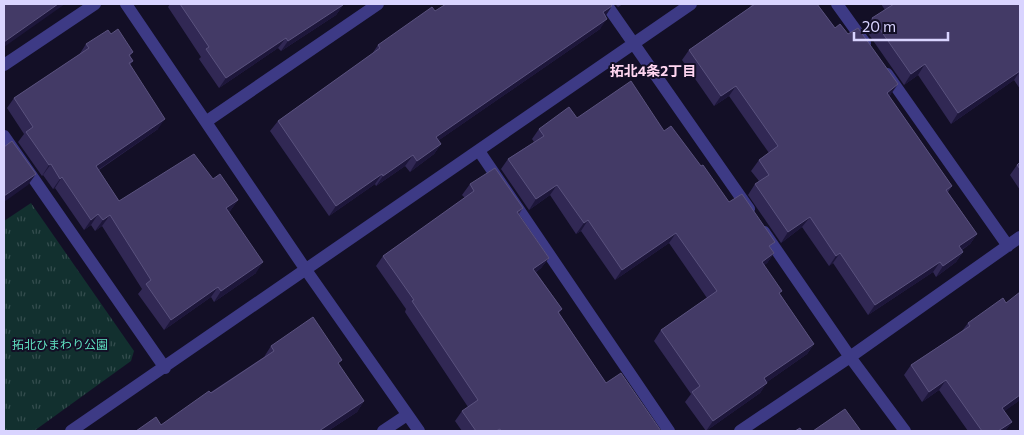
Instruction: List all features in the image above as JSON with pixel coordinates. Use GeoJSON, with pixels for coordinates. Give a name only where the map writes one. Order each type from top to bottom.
{"type":"FeatureCollection","features":[{"type":"Feature","properties":{"kind":"street"},"geometry":{"type":"LineString","coordinates":[[4,65],[95,4]]}},
{"type":"Feature","properties":{"kind":"street"},"geometry":{"type":"LineString","coordinates":[[126,4],[207,121],[306,270],[419,431]]}},
{"type":"Feature","properties":{"kind":"street"},"geometry":{"type":"LineString","coordinates":[[207,121],[378,4]]}},
{"type":"Feature","properties":{"kind":"street"},"geometry":{"type":"LineString","coordinates":[[606,4],[850,357],[905,431]]}},
{"type":"Feature","properties":{"kind":"street"},"geometry":{"type":"LineString","coordinates":[[72,431],[692,4]]}},
{"type":"Feature","properties":{"kind":"street"},"geometry":{"type":"LineString","coordinates":[[837,4],[1008,246]]}},
{"type":"Feature","properties":{"kind":"street"},"geometry":{"type":"LineString","coordinates":[[4,136],[165,368]]}},
{"type":"Feature","properties":{"kind":"street"},"geometry":{"type":"LineString","coordinates":[[479,151],[669,431]]}},
{"type":"Feature","properties":{"kind":"street"},"geometry":{"type":"LineString","coordinates":[[740,431],[850,357],[1020,237]]}},
{"type":"Feature","properties":{"kind":"street"},"geometry":{"type":"LineString","coordinates":[[383,431],[407,415]]}},
{"type":"Feature","properties":{"kind":"green space","name":"拓北ひまわり公園"},"geometry":{"type":"Polygon","coordinates":[[[31,203],[134,351],[131,361],[34,431],[4,431],[4,221],[31,203]]]}},
{"type":"Feature","properties":{"kind":"building"},"geometry":{"type":"Polygon","coordinates":[[[4,4],[58,4],[4,42],[4,4]]]}},
{"type":"Feature","properties":{"kind":"building"},"geometry":{"type":"Polygon","coordinates":[[[180,4],[343,5],[288,41],[286,38],[226,78],[206,49],[209,47],[180,4]]]}},
{"type":"Feature","properties":{"kind":"building"},"geometry":{"type":"Polygon","coordinates":[[[446,4],[610,4],[612,6],[603,12],[607,19],[436,137],[441,144],[417,161],[413,155],[336,206],[278,121],[380,48],[378,45],[432,7],[435,11],[446,4]]]}},
{"type":"Feature","properties":{"kind":"building"},"geometry":{"type":"Polygon","coordinates":[[[755,4],[817,4],[835,28],[840,24],[848,34],[858,28],[898,84],[887,93],[952,186],[946,190],[977,234],[959,246],[963,252],[943,266],[940,262],[875,305],[840,253],[836,256],[810,217],[788,232],[755,184],[769,175],[759,160],[778,146],[736,86],[721,96],[689,50],[755,4]]]}},
{"type":"Feature","properties":{"kind":"building"},"geometry":{"type":"Polygon","coordinates":[[[894,4],[1020,4],[1020,71],[958,113],[925,64],[911,74],[872,18],[894,4]]]}},
{"type":"Feature","properties":{"kind":"building"},"geometry":{"type":"Polygon","coordinates":[[[118,29],[133,52],[129,55],[133,61],[129,63],[165,119],[96,166],[119,201],[194,154],[213,179],[220,174],[238,200],[226,208],[263,262],[221,291],[218,287],[171,320],[146,284],[151,280],[110,215],[103,220],[98,214],[91,220],[62,177],[60,179],[26,132],[33,127],[14,98],[89,48],[86,44],[108,30],[111,34],[118,29]]]}},
{"type":"Feature","properties":{"kind":"building"},"geometry":{"type":"Polygon","coordinates":[[[631,81],[664,131],[671,126],[701,166],[703,165],[729,202],[742,194],[775,242],[769,246],[774,253],[762,262],[782,291],[779,293],[814,344],[764,378],[767,383],[713,421],[692,392],[700,386],[661,330],[717,291],[676,233],[622,270],[588,220],[584,223],[557,185],[536,199],[508,159],[544,136],[539,129],[569,107],[577,118],[631,81]]]}},
{"type":"Feature","properties":{"kind":"building"},"geometry":{"type":"Polygon","coordinates":[[[12,141],[36,174],[4,196],[4,147],[12,141]]]}},
{"type":"Feature","properties":{"kind":"building"},"geometry":{"type":"Polygon","coordinates":[[[495,168],[523,208],[517,212],[549,258],[533,269],[562,309],[558,312],[606,383],[621,373],[661,431],[501,431],[500,429],[496,431],[476,431],[462,411],[478,400],[412,301],[414,300],[383,256],[474,191],[470,184],[495,168]]]}},
{"type":"Feature","properties":{"kind":"building"},"geometry":{"type":"Polygon","coordinates":[[[1020,292],[1020,395],[1002,408],[1012,422],[998,431],[982,431],[946,380],[929,392],[911,365],[970,326],[968,323],[1003,298],[1006,303],[1020,292]]]}},
{"type":"Feature","properties":{"kind":"building"},"geometry":{"type":"Polygon","coordinates":[[[313,317],[342,360],[338,363],[364,401],[319,431],[136,431],[156,417],[161,425],[209,391],[211,393],[274,351],[271,346],[313,317]]]}},
{"type":"Feature","properties":{"kind":"building"},"geometry":{"type":"Polygon","coordinates":[[[845,409],[861,431],[813,431],[845,409]]]}},
{"type":"Feature","properties":{"kind":"district","name":"拓北4条2丁目"},"geometry":{"type":"Point","coordinates":[653,70]}}]}
